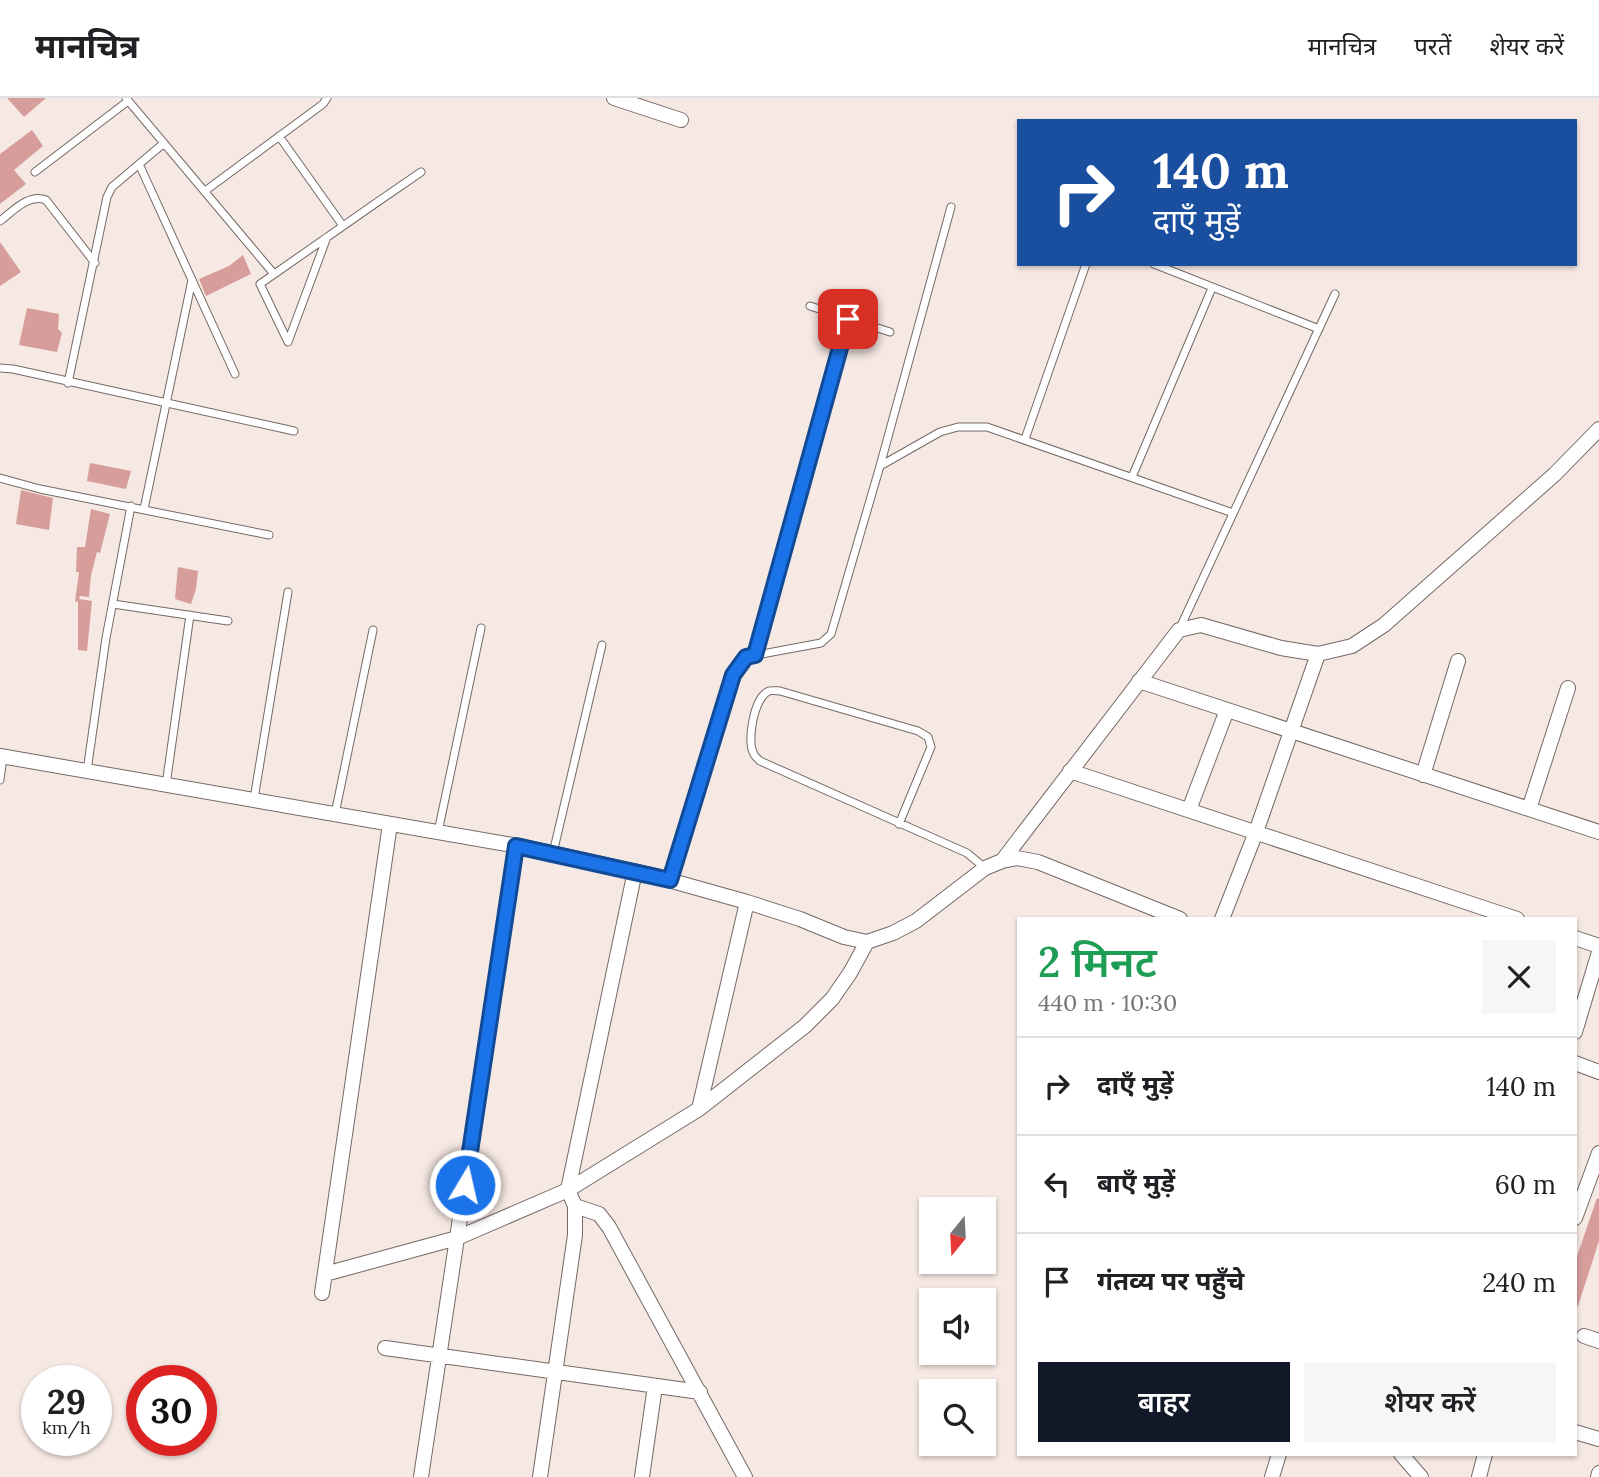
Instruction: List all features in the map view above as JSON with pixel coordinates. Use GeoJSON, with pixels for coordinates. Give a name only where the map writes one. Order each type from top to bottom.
{"type":"FeatureCollection","features":[{"type":"Feature","properties":{"kind":"street"},"geometry":{"type":"LineString","coordinates":[[614,98],[681,120]]}},
{"type":"Feature","properties":{"kind":"street"},"geometry":{"type":"LineString","coordinates":[[1002,861],[1178,630],[1200,625],[1281,648],[1318,654],[1352,646],[1384,625],[1555,474],[1599,429]]}},
{"type":"Feature","properties":{"kind":"street"},"geometry":{"type":"LineString","coordinates":[[1223,917],[1256,832],[1318,654]]}},
{"type":"Feature","properties":{"kind":"street"},"geometry":{"type":"LineString","coordinates":[[1423,775],[1458,661]]}},
{"type":"Feature","properties":{"kind":"street"},"geometry":{"type":"LineString","coordinates":[[1139,681],[1599,832]]}},
{"type":"Feature","properties":{"kind":"street"},"geometry":{"type":"LineString","coordinates":[[1529,809],[1568,688]]}},
{"type":"Feature","properties":{"kind":"street"},"geometry":{"type":"LineString","coordinates":[[1189,810],[1227,710]]}},
{"type":"Feature","properties":{"kind":"street"},"geometry":{"type":"LineString","coordinates":[[2,756],[516,846],[635,871],[747,902],[844,937],[867,942],[916,921],[985,868],[1017,858],[1038,862],[1175,917]]}},
{"type":"Feature","properties":{"kind":"street"},"geometry":{"type":"LineString","coordinates":[[1070,771],[1511,917]]}},
{"type":"Feature","properties":{"kind":"street"},"geometry":{"type":"LineString","coordinates":[[322,1293],[390,824]]}},
{"type":"Feature","properties":{"kind":"street"},"geometry":{"type":"LineString","coordinates":[[421,1477],[516,846]]}},
{"type":"Feature","properties":{"kind":"street"},"geometry":{"type":"LineString","coordinates":[[540,1477],[575,1235],[575,1206],[568,1190],[635,871]]}},
{"type":"Feature","properties":{"kind":"street"},"geometry":{"type":"LineString","coordinates":[[699,1109],[747,902]]}},
{"type":"Feature","properties":{"kind":"street"},"geometry":{"type":"LineString","coordinates":[[1577,939],[1599,946]]}},
{"type":"Feature","properties":{"kind":"street"},"geometry":{"type":"LineString","coordinates":[[325,1274],[457,1238],[568,1190],[699,1109],[805,1026],[832,999],[867,942]]}},
{"type":"Feature","properties":{"kind":"street"},"geometry":{"type":"LineString","coordinates":[[1577,1025],[1599,952]]}},
{"type":"Feature","properties":{"kind":"street"},"geometry":{"type":"LineString","coordinates":[[1577,1064],[1599,1072]]}},
{"type":"Feature","properties":{"kind":"street"},"geometry":{"type":"LineString","coordinates":[[1577,1213],[1599,1153]]}},
{"type":"Feature","properties":{"kind":"street"},"geometry":{"type":"LineString","coordinates":[[575,1206],[599,1213],[609,1227],[700,1392],[740,1473]]}},
{"type":"Feature","properties":{"kind":"street"},"geometry":{"type":"LineString","coordinates":[[1584,1336],[1599,1341]]}},
{"type":"Feature","properties":{"kind":"street"},"geometry":{"type":"LineString","coordinates":[[385,1348],[700,1392]]}},
{"type":"Feature","properties":{"kind":"street"},"geometry":{"type":"LineString","coordinates":[[642,1477],[655,1385]]}},
{"type":"Feature","properties":{"kind":"street"},"geometry":{"type":"LineString","coordinates":[[1577,1433],[1599,1439]]}},
{"type":"Feature","properties":{"kind":"street"},"geometry":{"type":"LineString","coordinates":[[1272,1477],[1278,1456]]}},
{"type":"Feature","properties":{"kind":"street"},"geometry":{"type":"LineString","coordinates":[[1403,1456],[1421,1477]]}},
{"type":"Feature","properties":{"kind":"street"},"geometry":{"type":"LineString","coordinates":[[1479,1477],[1484,1456]]}},
{"type":"Feature","properties":{"kind":"lane"},"geometry":{"type":"LineString","coordinates":[[35,172],[127,99],[274,274]]}},
{"type":"Feature","properties":{"kind":"lane"},"geometry":{"type":"LineString","coordinates":[[205,191],[323,100]]}},
{"type":"Feature","properties":{"kind":"lane"},"geometry":{"type":"LineString","coordinates":[[279,136],[343,226]]}},
{"type":"Feature","properties":{"kind":"lane"},"geometry":{"type":"LineString","coordinates":[[68,383],[107,197],[112,187],[164,143]]}},
{"type":"Feature","properties":{"kind":"lane"},"geometry":{"type":"LineString","coordinates":[[139,164],[235,374]]}},
{"type":"Feature","properties":{"kind":"lane"},"geometry":{"type":"LineString","coordinates":[[327,237],[288,342],[260,284],[327,237],[421,172]]}},
{"type":"Feature","properties":{"kind":"lane"},"geometry":{"type":"LineString","coordinates":[[0,221],[30,199],[41,198],[95,263]]}},
{"type":"Feature","properties":{"kind":"lane"},"geometry":{"type":"LineString","coordinates":[[670,880],[733,675],[746,657],[821,643],[831,634],[951,207]]}},
{"type":"Feature","properties":{"kind":"lane"},"geometry":{"type":"LineString","coordinates":[[1025,439],[1085,266]]}},
{"type":"Feature","properties":{"kind":"lane"},"geometry":{"type":"LineString","coordinates":[[1159,266],[1319,329]]}},
{"type":"Feature","properties":{"kind":"lane"},"geometry":{"type":"LineString","coordinates":[[144,509],[192,279]]}},
{"type":"Feature","properties":{"kind":"lane"},"geometry":{"type":"LineString","coordinates":[[1132,477],[1212,288]]}},
{"type":"Feature","properties":{"kind":"lane"},"geometry":{"type":"LineString","coordinates":[[1178,630],[1335,294]]}},
{"type":"Feature","properties":{"kind":"lane"},"geometry":{"type":"LineString","coordinates":[[810,306],[890,332]]}},
{"type":"Feature","properties":{"kind":"lane"},"geometry":{"type":"LineString","coordinates":[[755,655],[848,319]]}},
{"type":"Feature","properties":{"kind":"lane"},"geometry":{"type":"LineString","coordinates":[[0,368],[294,430]]}},
{"type":"Feature","properties":{"kind":"lane"},"geometry":{"type":"LineString","coordinates":[[880,466],[940,432],[958,427],[987,427],[1233,513]]}},
{"type":"Feature","properties":{"kind":"lane"},"geometry":{"type":"LineString","coordinates":[[0,478],[40,489],[270,535]]}},
{"type":"Feature","properties":{"kind":"lane"},"geometry":{"type":"LineString","coordinates":[[87,771],[106,638],[131,506]]}},
{"type":"Feature","properties":{"kind":"lane"},"geometry":{"type":"LineString","coordinates":[[254,800],[288,592]]}},
{"type":"Feature","properties":{"kind":"lane"},"geometry":{"type":"LineString","coordinates":[[113,604],[228,621]]}},
{"type":"Feature","properties":{"kind":"lane"},"geometry":{"type":"LineString","coordinates":[[1187,612],[1200,625]]}},
{"type":"Feature","properties":{"kind":"lane"},"geometry":{"type":"LineString","coordinates":[[166,785],[190,615]]}},
{"type":"Feature","properties":{"kind":"lane"},"geometry":{"type":"LineString","coordinates":[[438,833],[481,628]]}},
{"type":"Feature","properties":{"kind":"lane"},"geometry":{"type":"LineString","coordinates":[[334,814],[373,630]]}},
{"type":"Feature","properties":{"kind":"lane"},"geometry":{"type":"LineString","coordinates":[[553,854],[602,645]]}},
{"type":"Feature","properties":{"kind":"lane"},"geometry":{"type":"LineString","coordinates":[[899,824],[930,747],[928,737],[918,731],[780,691],[769,690],[762,696],[755,710],[752,726],[752,751],[760,761],[899,824],[967,852],[985,868]]}},
{"type":"Feature","properties":{"kind":"lane"},"geometry":{"type":"LineString","coordinates":[[0,780],[2,756]]}},
{"type":"Feature","properties":{"kind":"building"},"geometry":{"type":"Polygon","coordinates":[[[7,98],[46,98],[24,117],[7,98]]]}},
{"type":"Feature","properties":{"kind":"building"},"geometry":{"type":"Polygon","coordinates":[[[32,130],[43,146],[14,170],[26,184],[0,204],[0,154],[32,130]]]}},
{"type":"Feature","properties":{"kind":"building"},"geometry":{"type":"Polygon","coordinates":[[[0,242],[21,272],[0,286],[0,242]]]}},
{"type":"Feature","properties":{"kind":"building"},"geometry":{"type":"Polygon","coordinates":[[[243,255],[251,274],[206,296],[199,279],[229,266],[243,255]]]}},
{"type":"Feature","properties":{"kind":"building"},"geometry":{"type":"Polygon","coordinates":[[[27,308],[59,314],[58,329],[62,333],[57,352],[19,345],[27,308]]]}},
{"type":"Feature","properties":{"kind":"building"},"geometry":{"type":"Polygon","coordinates":[[[90,463],[131,471],[126,489],[87,481],[90,463]]]}},
{"type":"Feature","properties":{"kind":"building"},"geometry":{"type":"Polygon","coordinates":[[[21,490],[53,498],[49,530],[16,524],[21,490]]]}},
{"type":"Feature","properties":{"kind":"building"},"geometry":{"type":"Polygon","coordinates":[[[91,509],[110,514],[91,575],[89,597],[80,596],[79,599],[92,601],[87,651],[78,650],[78,601],[75,602],[79,572],[76,572],[77,547],[85,547],[91,509]]]}},
{"type":"Feature","properties":{"kind":"building"},"geometry":{"type":"Polygon","coordinates":[[[178,567],[198,571],[191,604],[175,599],[178,567]]]}},
{"type":"Feature","properties":{"kind":"building"},"geometry":{"type":"Polygon","coordinates":[[[1597,1198],[1599,1241],[1578,1306],[1577,1256],[1597,1198]]]}},
{"type":"Feature","properties":{"kind":"route"},"geometry":{"type":"LineString","coordinates":[[465,1185],[516,846],[670,880],[733,675],[746,657],[755,655],[848,319]]}}]}
